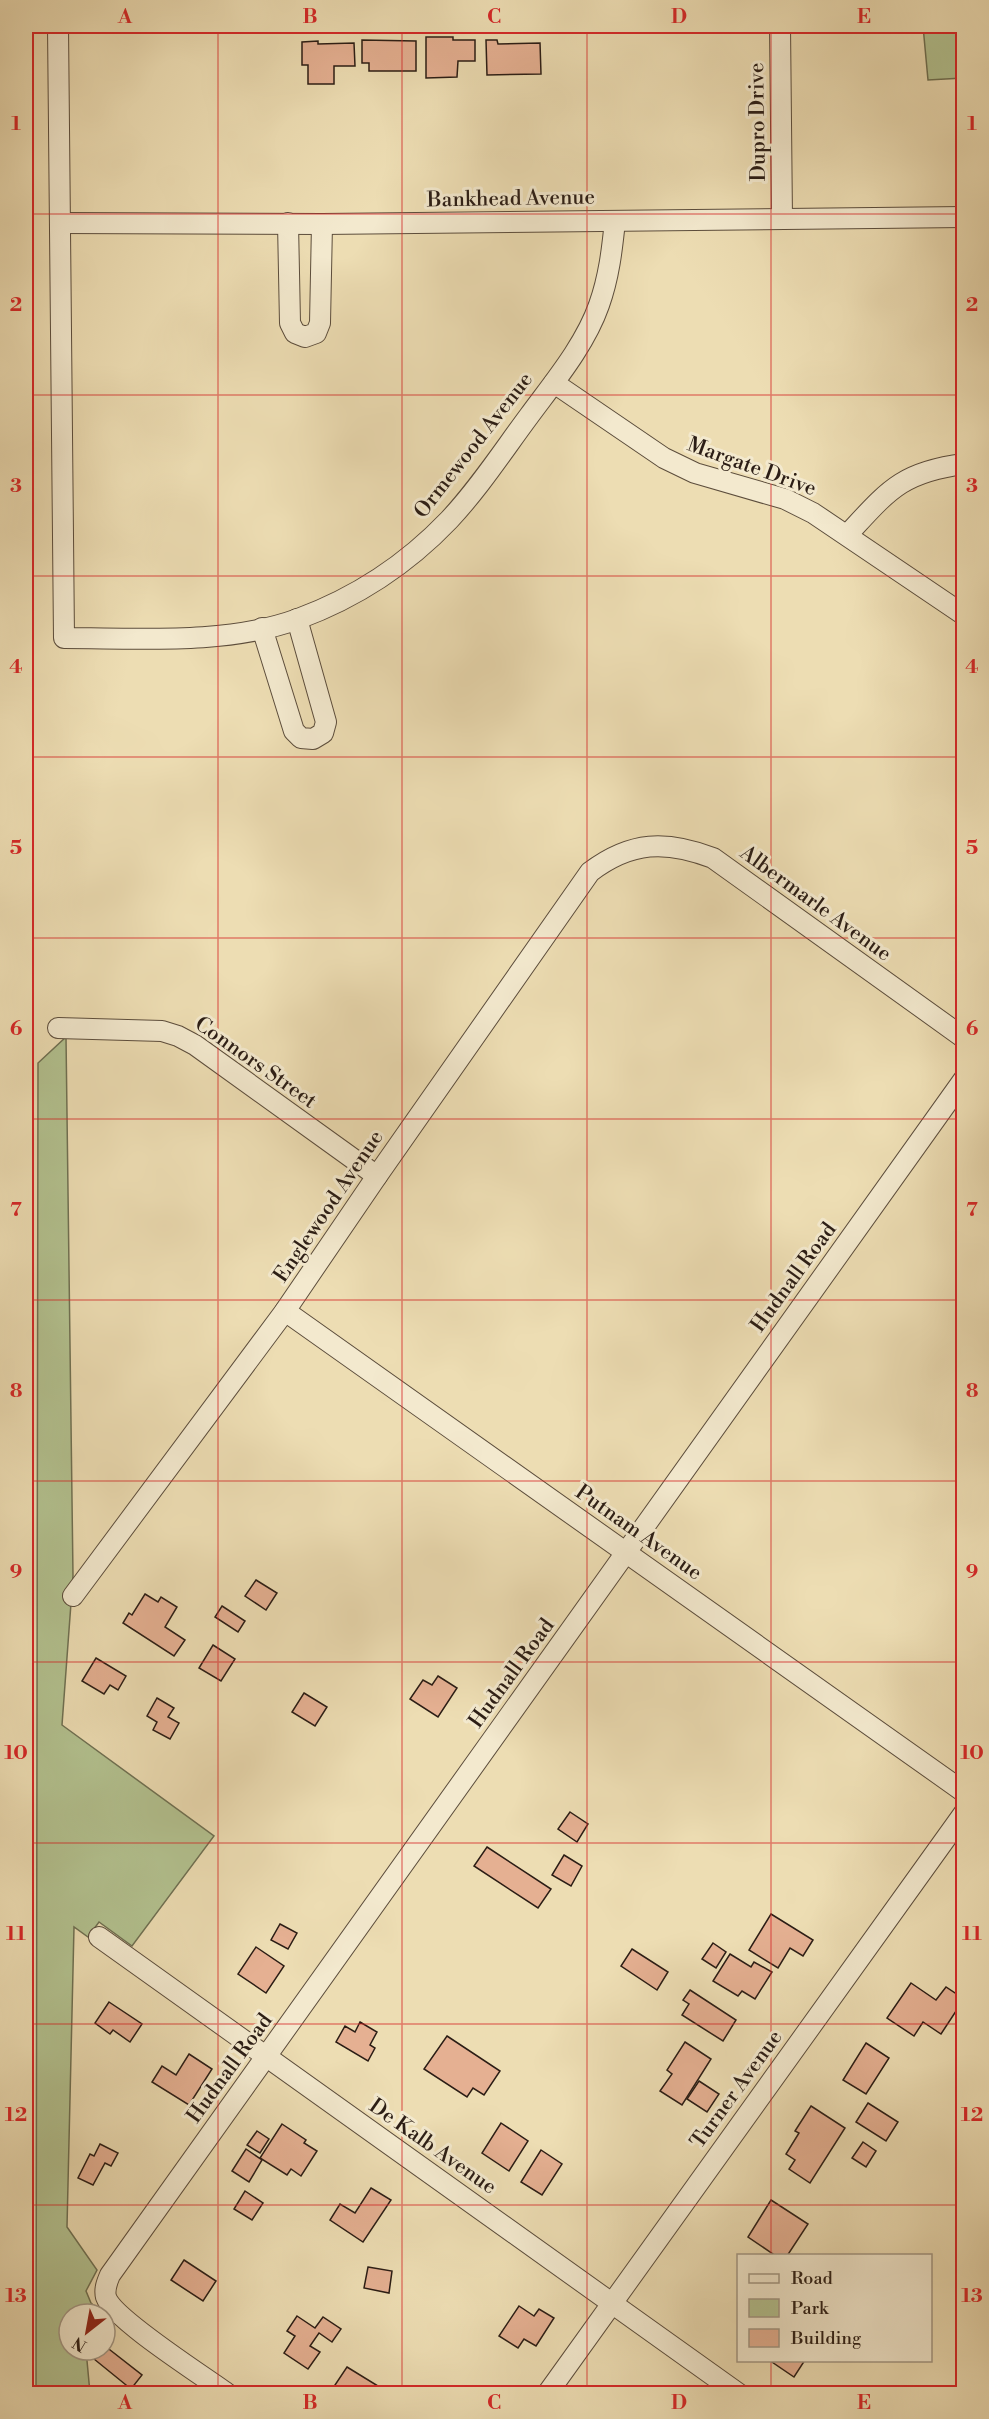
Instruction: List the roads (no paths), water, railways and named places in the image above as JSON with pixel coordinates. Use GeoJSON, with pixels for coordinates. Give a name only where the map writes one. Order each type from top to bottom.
{"type":"FeatureCollection","features":[{"type":"Feature","properties":{"kind":"street"},"geometry":{"type":"LineString","coordinates":[[58,26],[60,223]]}},
{"type":"Feature","properties":{"kind":"street","name":"Dupro Drive"},"geometry":{"type":"LineString","coordinates":[[780,26],[782,219]]}},
{"type":"Feature","properties":{"kind":"street","name":"Bankhead Avenue"},"geometry":{"type":"LineString","coordinates":[[60,223],[322,224],[963,218]]}},
{"type":"Feature","properties":{"kind":"street","name":"Ormewood Avenue"},"geometry":{"type":"LineString","coordinates":[[60,223],[64,638],[186,637],[262,628],[297,619],[360,589],[389,572],[449,520],[475,489],[554,383],[584,337],[599,307],[609,273],[615,220]]}},
{"type":"Feature","properties":{"kind":"street"},"geometry":{"type":"LineString","coordinates":[[288,223],[290,323],[295,333],[306,337],[316,333],[320,323],[322,224]]}},
{"type":"Feature","properties":{"kind":"street","name":"Margate Drive"},"geometry":{"type":"LineString","coordinates":[[554,383],[664,458],[694,473],[785,499],[813,513],[963,615]]}},
{"type":"Feature","properties":{"kind":"street"},"geometry":{"type":"LineString","coordinates":[[847,535],[889,490],[938,467],[963,464]]}},
{"type":"Feature","properties":{"kind":"street"},"geometry":{"type":"LineString","coordinates":[[262,628],[294,731],[301,738],[314,739],[323,733],[326,722],[297,619]]}},
{"type":"Feature","properties":{"kind":"street","name":"Albermarle Avenue"},"geometry":{"type":"LineString","coordinates":[[627,850],[643,846],[666,846],[693,850],[713,858],[963,1038]]}},
{"type":"Feature","properties":{"kind":"street","name":"Englewood Avenue"},"geometry":{"type":"LineString","coordinates":[[73,1596],[285,1311],[590,872],[606,860],[627,850]]}},
{"type":"Feature","properties":{"kind":"street","name":"Connors Street"},"geometry":{"type":"LineString","coordinates":[[58,1028],[162,1031],[178,1036],[195,1045],[377,1176]]}},
{"type":"Feature","properties":{"kind":"street","name":"Hudnall Road"},"geometry":{"type":"LineString","coordinates":[[228,2394],[120,2317],[106,2296],[106,2284],[110,2275],[963,1079]]}},
{"type":"Feature","properties":{"kind":"street","name":"Putnam Avenue"},"geometry":{"type":"LineString","coordinates":[[285,1311],[963,1792]]}},
{"type":"Feature","properties":{"kind":"street","name":"Turner Avenue"},"geometry":{"type":"LineString","coordinates":[[547,2394],[963,1813]]}},
{"type":"Feature","properties":{"kind":"street","name":"De Kalb Avenue"},"geometry":{"type":"LineString","coordinates":[[99,1937],[739,2394]]}}]}
